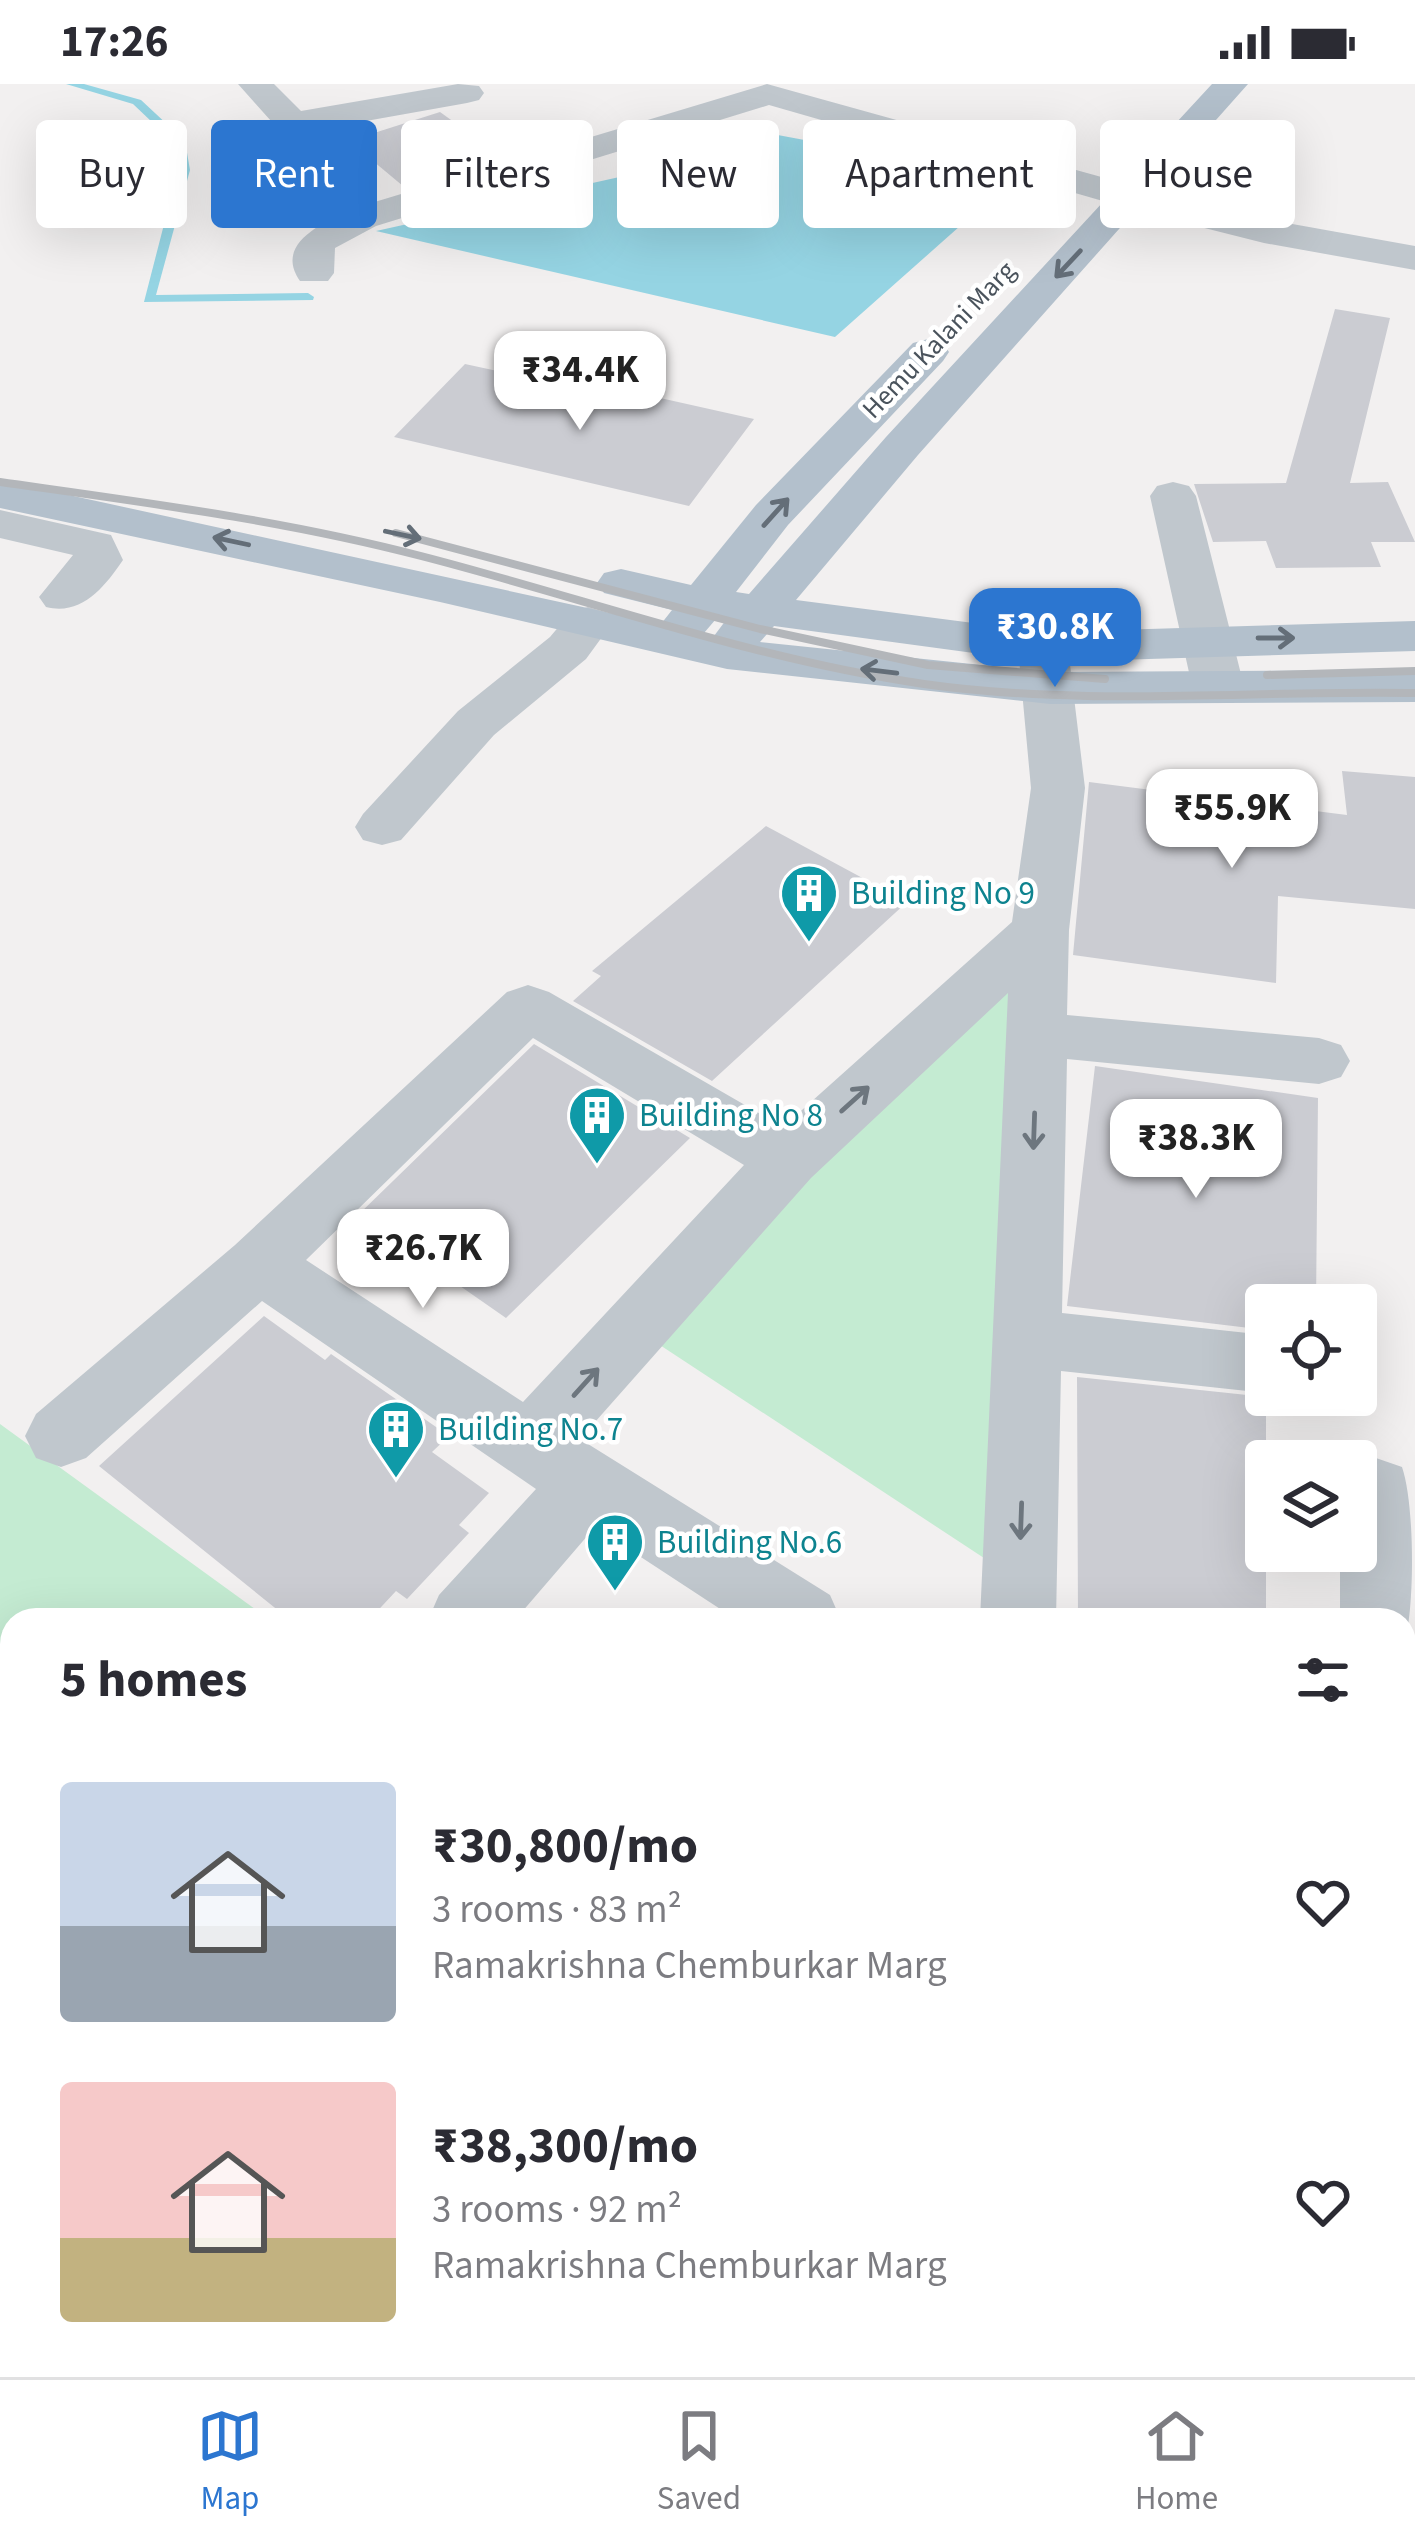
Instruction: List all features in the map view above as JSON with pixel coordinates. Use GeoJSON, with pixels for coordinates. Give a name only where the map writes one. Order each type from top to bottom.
{"type":"FeatureCollection","features":[{"type":"Feature","properties":{"kind":"main road"},"geometry":{"type":"LineString","coordinates":[[1076,196],[1182,84]]}},
{"type":"Feature","properties":{"kind":"main road"},"geometry":{"type":"LineString","coordinates":[[1200,120],[1232,84]]}},
{"type":"Feature","properties":{"kind":"main road"},"geometry":{"type":"LineString","coordinates":[[727,654],[759,608],[1103,228]]}},
{"type":"Feature","properties":{"kind":"main road","name":"Hemu Kalani Marg"},"geometry":{"type":"LineString","coordinates":[[687,622],[772,515],[961,317]]}},
{"type":"Feature","properties":{"kind":"main road"},"geometry":{"type":"LineString","coordinates":[[0,457],[162,483],[130,519]]}},
{"type":"Feature","properties":{"kind":"main road"},"geometry":{"type":"LineString","coordinates":[[209,493],[496,570],[582,598],[687,622],[759,608],[904,628],[1047,668]]}},
{"type":"Feature","properties":{"kind":"main road"},"geometry":{"type":"LineString","coordinates":[[0,494],[130,519],[496,570]]}},
{"type":"Feature","properties":{"kind":"main road"},"geometry":{"type":"LineString","coordinates":[[858,496],[856,553],[872,595],[904,628]]}},
{"type":"Feature","properties":{"kind":"main road"},"geometry":{"type":"LineString","coordinates":[[687,622],[727,654],[1047,668],[1210,663],[1415,636]]}},
{"type":"Feature","properties":{"kind":"main road"},"geometry":{"type":"LineString","coordinates":[[1210,663],[1415,686]]}},
{"type":"Feature","properties":{"kind":"street"},"geometry":{"type":"LineString","coordinates":[[255,84],[293,123],[460,88],[501,114]]}},
{"type":"Feature","properties":{"kind":"street"},"geometry":{"type":"LineString","coordinates":[[314,273],[312,257],[318,242],[362,218],[780,89],[1100,189]]}},
{"type":"Feature","properties":{"kind":"street"},"geometry":{"type":"LineString","coordinates":[[1252,228],[1415,259]]}},
{"type":"Feature","properties":{"kind":"street"},"geometry":{"type":"LineString","coordinates":[[1173,496],[1210,663]]}},
{"type":"Feature","properties":{"kind":"street"},"geometry":{"type":"LineString","coordinates":[[0,524],[94,545],[100,553],[98,560],[63,597]]}},
{"type":"Feature","properties":{"kind":"street"},"geometry":{"type":"LineString","coordinates":[[382,827],[476,723],[568,648],[582,598]]}},
{"type":"Feature","properties":{"kind":"street"},"geometry":{"type":"LineString","coordinates":[[1018,1608],[1040,930],[1058,788],[1047,668]]}},
{"type":"Feature","properties":{"kind":"street"},"geometry":{"type":"LineString","coordinates":[[473,1608],[558,1464],[788,1160],[1040,930]]}},
{"type":"Feature","properties":{"kind":"street"},"geometry":{"type":"LineString","coordinates":[[61,1436],[259,1264],[528,1006],[788,1160]]}},
{"type":"Feature","properties":{"kind":"street"},"geometry":{"type":"LineString","coordinates":[[1036,1034],[1319,1061]]}},
{"type":"Feature","properties":{"kind":"street"},"geometry":{"type":"LineString","coordinates":[[259,1264],[784,1608]]}},
{"type":"Feature","properties":{"kind":"street"},"geometry":{"type":"LineString","coordinates":[[1028,1338],[1245,1362]]}},
{"type":"Feature","properties":{"kind":"street"},"geometry":{"type":"LineString","coordinates":[[1377,1555],[1378,1608]]}},
{"type":"Feature","properties":{"kind":"green space"},"geometry":{"type":"Polygon","coordinates":[[[1013,926],[984,1558],[634,1328],[1013,926]]]}},
{"type":"Feature","properties":{"kind":"green space"},"geometry":{"type":"Polygon","coordinates":[[[0,1424],[253,1608],[0,1608],[0,1424]]]}},
{"type":"Feature","properties":{"kind":"water"},"geometry":{"type":"Polygon","coordinates":[[[779,135],[803,140],[803,228],[958,228],[835,337],[376,231],[401,225],[593,228],[593,183],[617,178],[617,228],[779,228],[779,135]]]}},
{"type":"Feature","properties":{"kind":"building"},"geometry":{"type":"Polygon","coordinates":[[[440,112],[451,120],[415,120],[440,112]]]}},
{"type":"Feature","properties":{"kind":"building"},"geometry":{"type":"Polygon","coordinates":[[[401,124],[401,184],[377,164],[377,132],[401,124]]]}},
{"type":"Feature","properties":{"kind":"building"},"geometry":{"type":"Polygon","coordinates":[[[1335,309],[1390,318],[1350,483],[1388,482],[1415,542],[1371,542],[1381,567],[1276,568],[1266,541],[1213,542],[1194,484],[1286,483],[1335,309]]]}},
{"type":"Feature","properties":{"kind":"building"},"geometry":{"type":"Polygon","coordinates":[[[465,364],[604,394],[611,387],[754,419],[689,506],[394,437],[465,364]]]}},
{"type":"Feature","properties":{"kind":"building"},"geometry":{"type":"Polygon","coordinates":[[[1342,771],[1415,777],[1415,909],[1278,896],[1276,983],[1073,955],[1089,782],[1347,815],[1342,771]]]}},
{"type":"Feature","properties":{"kind":"building","name":"Building No 9"},"geometry":{"type":"Polygon","coordinates":[[[766,826],[907,902],[712,1081],[573,1001],[601,976],[592,971],[766,826]]]}},
{"type":"Feature","properties":{"kind":"building","name":"Building No 8"},"geometry":{"type":"Polygon","coordinates":[[[534,1044],[690,1138],[506,1318],[358,1215],[534,1044]]]}},
{"type":"Feature","properties":{"kind":"building"},"geometry":{"type":"Polygon","coordinates":[[[1095,1066],[1318,1098],[1316,1284],[1245,1284],[1245,1327],[1067,1306],[1095,1066]]]}},
{"type":"Feature","properties":{"kind":"building","name":"Building No.7"},"geometry":{"type":"Polygon","coordinates":[[[264,1316],[325,1360],[331,1354],[449,1436],[432,1452],[489,1493],[459,1525],[469,1533],[407,1599],[396,1591],[380,1608],[275,1608],[99,1466],[264,1316]]]}},
{"type":"Feature","properties":{"kind":"building"},"geometry":{"type":"Polygon","coordinates":[[[1077,1377],[1245,1395],[1245,1416],[1266,1416],[1266,1440],[1245,1440],[1245,1572],[1266,1572],[1266,1608],[1078,1608],[1077,1377]]]}},
{"type":"Feature","properties":{"kind":"waterway"},"geometry":{"type":"LineString","coordinates":[[72,84],[137,102],[179,141],[184,170],[149,299],[308,297]]}},
{"type":"Feature","properties":{"kind":"railway"},"geometry":{"type":"LineString","coordinates":[[0,482],[212,513],[369,543],[733,644],[924,684],[1046,695],[1415,693]]}},
{"type":"Feature","properties":{"kind":"railway"},"geometry":{"type":"LineString","coordinates":[[396,533],[760,629],[928,665],[1105,679]]}},
{"type":"Feature","properties":{"kind":"railway"},"geometry":{"type":"LineString","coordinates":[[1267,675],[1415,671]]}},
{"type":"Feature","properties":{"kind":"place","name":"Building No 9"},"geometry":{"type":"Point","coordinates":[809,944]}},
{"type":"Feature","properties":{"kind":"place","name":"Building No 8"},"geometry":{"type":"Point","coordinates":[597,1166]}},
{"type":"Feature","properties":{"kind":"place","name":"Building No.7"},"geometry":{"type":"Point","coordinates":[396,1480]}},
{"type":"Feature","properties":{"kind":"place","name":"Building No.6"},"geometry":{"type":"Point","coordinates":[615,1593]}}]}
